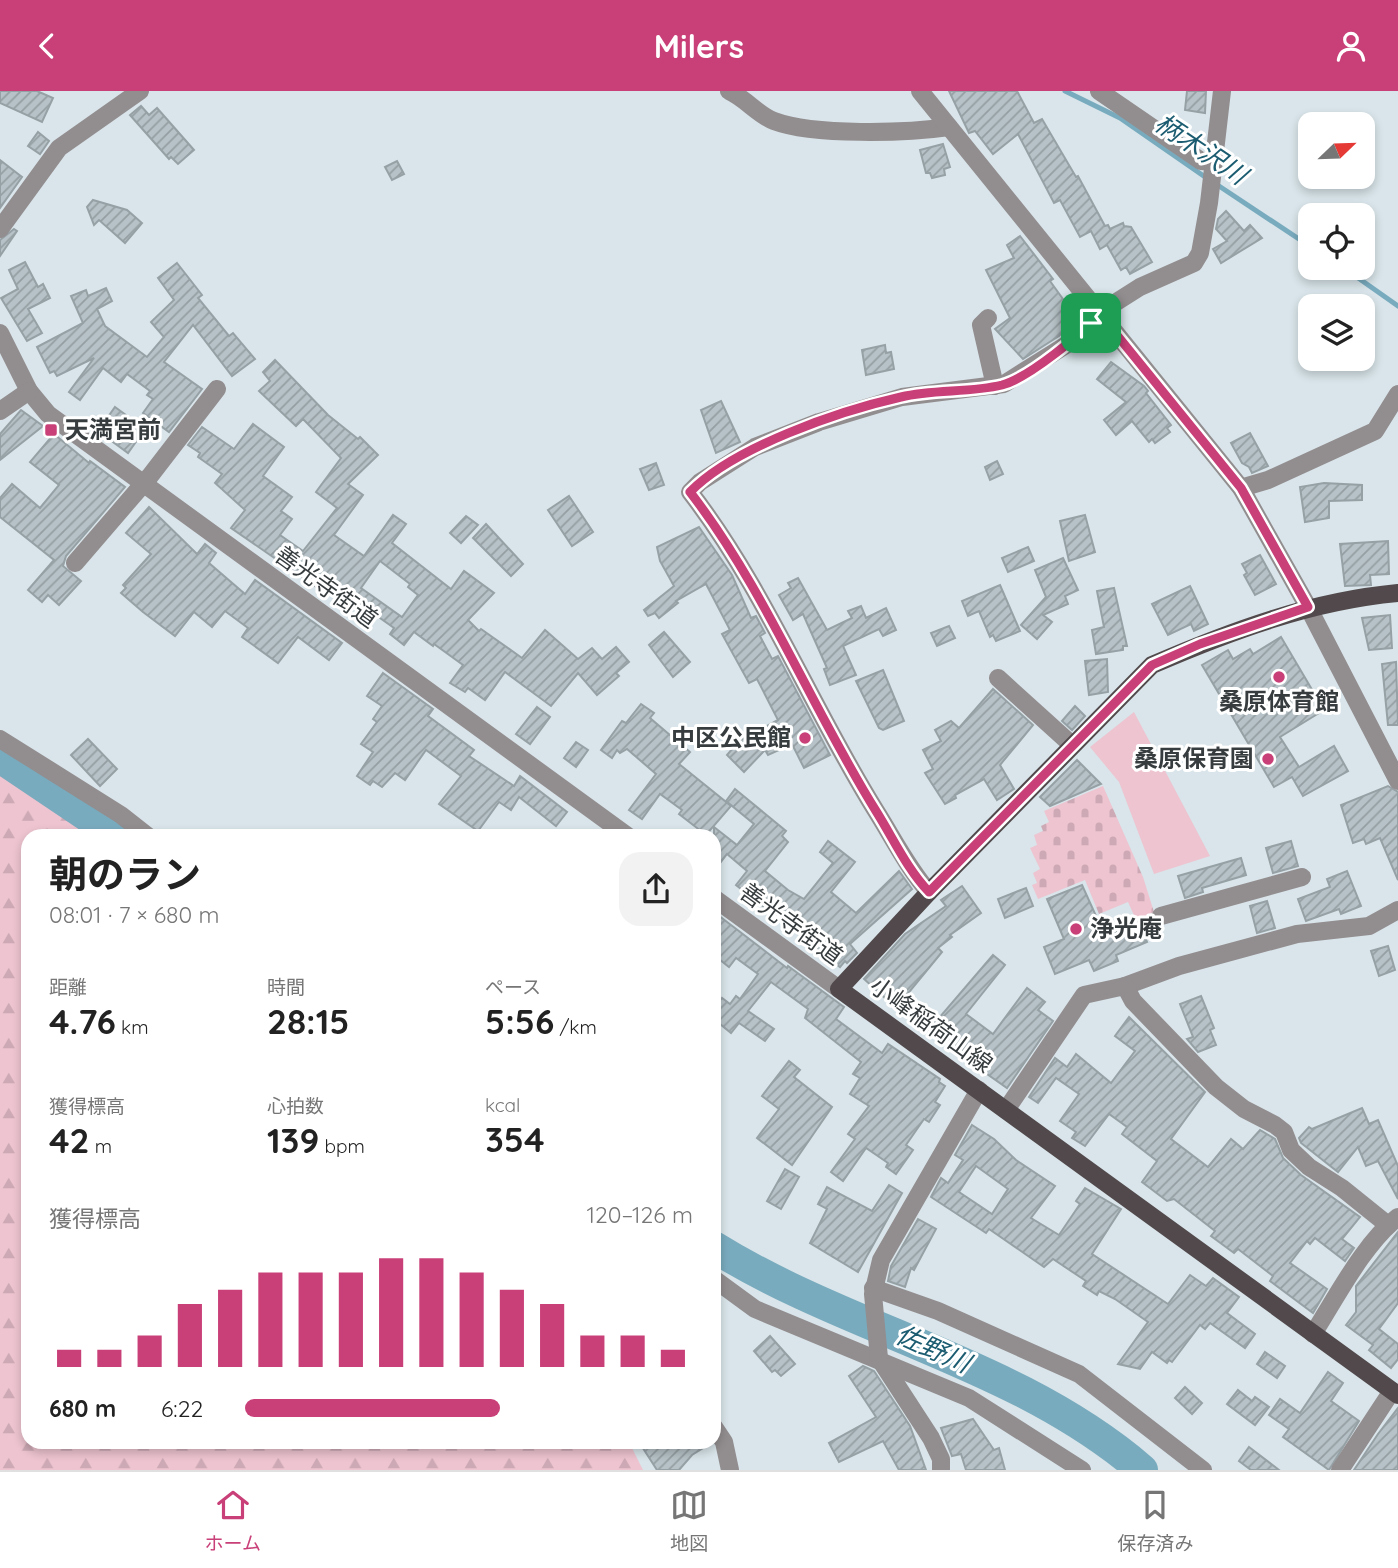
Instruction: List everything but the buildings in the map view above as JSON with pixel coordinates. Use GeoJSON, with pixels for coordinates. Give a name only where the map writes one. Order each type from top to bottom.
{"type":"FeatureCollection","features":[{"type":"Feature","properties":{"kind":"main road","name":"小峰稲荷山線"},"geometry":{"type":"LineString","coordinates":[[1395,1393],[839,989],[929,892],[1152,665],[1200,644],[1308,607],[1338,600],[1397,593]]}},
{"type":"Feature","properties":{"kind":"street"},"geometry":{"type":"LineString","coordinates":[[0,229],[59,148],[140,91]]}},
{"type":"Feature","properties":{"kind":"street"},"geometry":{"type":"LineString","coordinates":[[729,91],[773,121],[805,128],[920,132],[949,127]]}},
{"type":"Feature","properties":{"kind":"street"},"geometry":{"type":"LineString","coordinates":[[920,91],[1241,488],[1308,607],[1398,781]]}},
{"type":"Feature","properties":{"kind":"street"},"geometry":{"type":"LineString","coordinates":[[1099,91],[1200,161],[1214,165]]}},
{"type":"Feature","properties":{"kind":"street"},"geometry":{"type":"LineString","coordinates":[[929,892],[846,764],[774,628],[713,522],[690,492],[699,482],[755,447],[798,429],[902,397],[1004,384],[1066,345],[1099,313],[1140,287],[1194,263],[1200,253],[1210,194],[1222,91]]}},
{"type":"Feature","properties":{"kind":"street"},"geometry":{"type":"LineString","coordinates":[[988,319],[981,325],[995,386]]}},
{"type":"Feature","properties":{"kind":"street","name":"善光寺街道"},"geometry":{"type":"LineString","coordinates":[[0,333],[29,391],[48,414],[618,829]]}},
{"type":"Feature","properties":{"kind":"street"},"geometry":{"type":"LineString","coordinates":[[75,563],[217,389]]}},
{"type":"Feature","properties":{"kind":"street"},"geometry":{"type":"LineString","coordinates":[[0,411],[29,391]]}},
{"type":"Feature","properties":{"kind":"street"},"geometry":{"type":"LineString","coordinates":[[1241,488],[1280,475],[1376,431],[1398,394]]}},
{"type":"Feature","properties":{"kind":"street"},"geometry":{"type":"LineString","coordinates":[[998,678],[1072,745]]}},
{"type":"Feature","properties":{"kind":"street"},"geometry":{"type":"LineString","coordinates":[[0,739],[139,829]]}},
{"type":"Feature","properties":{"kind":"street"},"geometry":{"type":"LineString","coordinates":[[1161,916],[1302,877]]}},
{"type":"Feature","properties":{"kind":"street","name":"善光寺街道"},"geometry":{"type":"LineString","coordinates":[[721,903],[839,989]]}},
{"type":"Feature","properties":{"kind":"street"},"geometry":{"type":"LineString","coordinates":[[1006,1109],[1084,995],[1125,986],[1180,966],[1297,934],[1369,926],[1398,910]]}},
{"type":"Feature","properties":{"kind":"street"},"geometry":{"type":"LineString","coordinates":[[1125,986],[1133,1001],[1216,1087],[1244,1109],[1284,1132],[1291,1150],[1309,1167],[1393,1221],[1313,1334]]}},
{"type":"Feature","properties":{"kind":"street"},"geometry":{"type":"LineString","coordinates":[[941,1470],[941,1459],[931,1438],[878,1355],[873,1291],[881,1261],[979,1090]]}},
{"type":"Feature","properties":{"kind":"street"},"geometry":{"type":"LineString","coordinates":[[721,1284],[755,1309],[878,1355],[969,1398],[1082,1470]]}},
{"type":"Feature","properties":{"kind":"street"},"geometry":{"type":"LineString","coordinates":[[873,1291],[949,1315],[1079,1374],[1203,1470]]}},
{"type":"Feature","properties":{"kind":"street"},"geometry":{"type":"LineString","coordinates":[[1340,1470],[1395,1393]]}},
{"type":"Feature","properties":{"kind":"street"},"geometry":{"type":"LineString","coordinates":[[721,1438],[730,1470]]}},
{"type":"Feature","properties":{"kind":"green space"},"geometry":{"type":"Polygon","coordinates":[[[1134,712],[1210,856],[1154,874],[1119,782],[1090,747],[1134,712]]]}},
{"type":"Feature","properties":{"kind":"green space"},"geometry":{"type":"Polygon","coordinates":[[[0,775],[81,829],[21,829],[21,1449],[632,1449],[643,1470],[0,1470],[0,775]]]}},
{"type":"Feature","properties":{"kind":"green space"},"geometry":{"type":"Polygon","coordinates":[[[1103,786],[1143,877],[1154,912],[1136,920],[1128,902],[1099,914],[1085,880],[1038,899],[1032,885],[1037,883],[1033,873],[1040,869],[1030,848],[1037,845],[1034,835],[1043,831],[1041,826],[1049,822],[1044,811],[1103,786]]]}},
{"type":"Feature","properties":{"kind":"waterway","name":"柄木沢川"},"geometry":{"type":"LineString","coordinates":[[1065,91],[1120,118],[1208,179]]}},
{"type":"Feature","properties":{"kind":"waterway","name":"柄木沢川"},"geometry":{"type":"LineString","coordinates":[[1216,184],[1298,238]]}},
{"type":"Feature","properties":{"kind":"waterway","name":"柄木沢川"},"geometry":{"type":"LineString","coordinates":[[1361,280],[1398,306]]}},
{"type":"Feature","properties":{"kind":"waterway","name":"佐野川"},"geometry":{"type":"LineString","coordinates":[[0,757],[107,829]]}},
{"type":"Feature","properties":{"kind":"waterway","name":"佐野川"},"geometry":{"type":"LineString","coordinates":[[721,1251],[821,1303],[933,1350],[1042,1402],[1094,1433],[1142,1470]]}},
{"type":"Feature","properties":{"kind":"place","name":"天満宮前"},"geometry":{"type":"Point","coordinates":[51,430]}},
{"type":"Feature","properties":{"kind":"place","name":"桑原体育館"},"geometry":{"type":"Point","coordinates":[1279,677]}},
{"type":"Feature","properties":{"kind":"place","name":"中区公民館"},"geometry":{"type":"Point","coordinates":[805,738]}},
{"type":"Feature","properties":{"kind":"place","name":"桑原保育園"},"geometry":{"type":"Point","coordinates":[1268,759]}},
{"type":"Feature","properties":{"kind":"place","name":"浄光庵"},"geometry":{"type":"Point","coordinates":[1076,929]}},
{"type":"Feature","properties":{"kind":"route"},"geometry":{"type":"LineString","coordinates":[[1099,313],[1241,488],[1308,607],[1200,644],[1152,665],[929,892],[920,883],[846,764],[781,639],[713,522],[690,492],[699,482],[755,447],[819,422],[902,397],[1004,384],[1066,345],[1091,323],[1099,313]]}}]}
